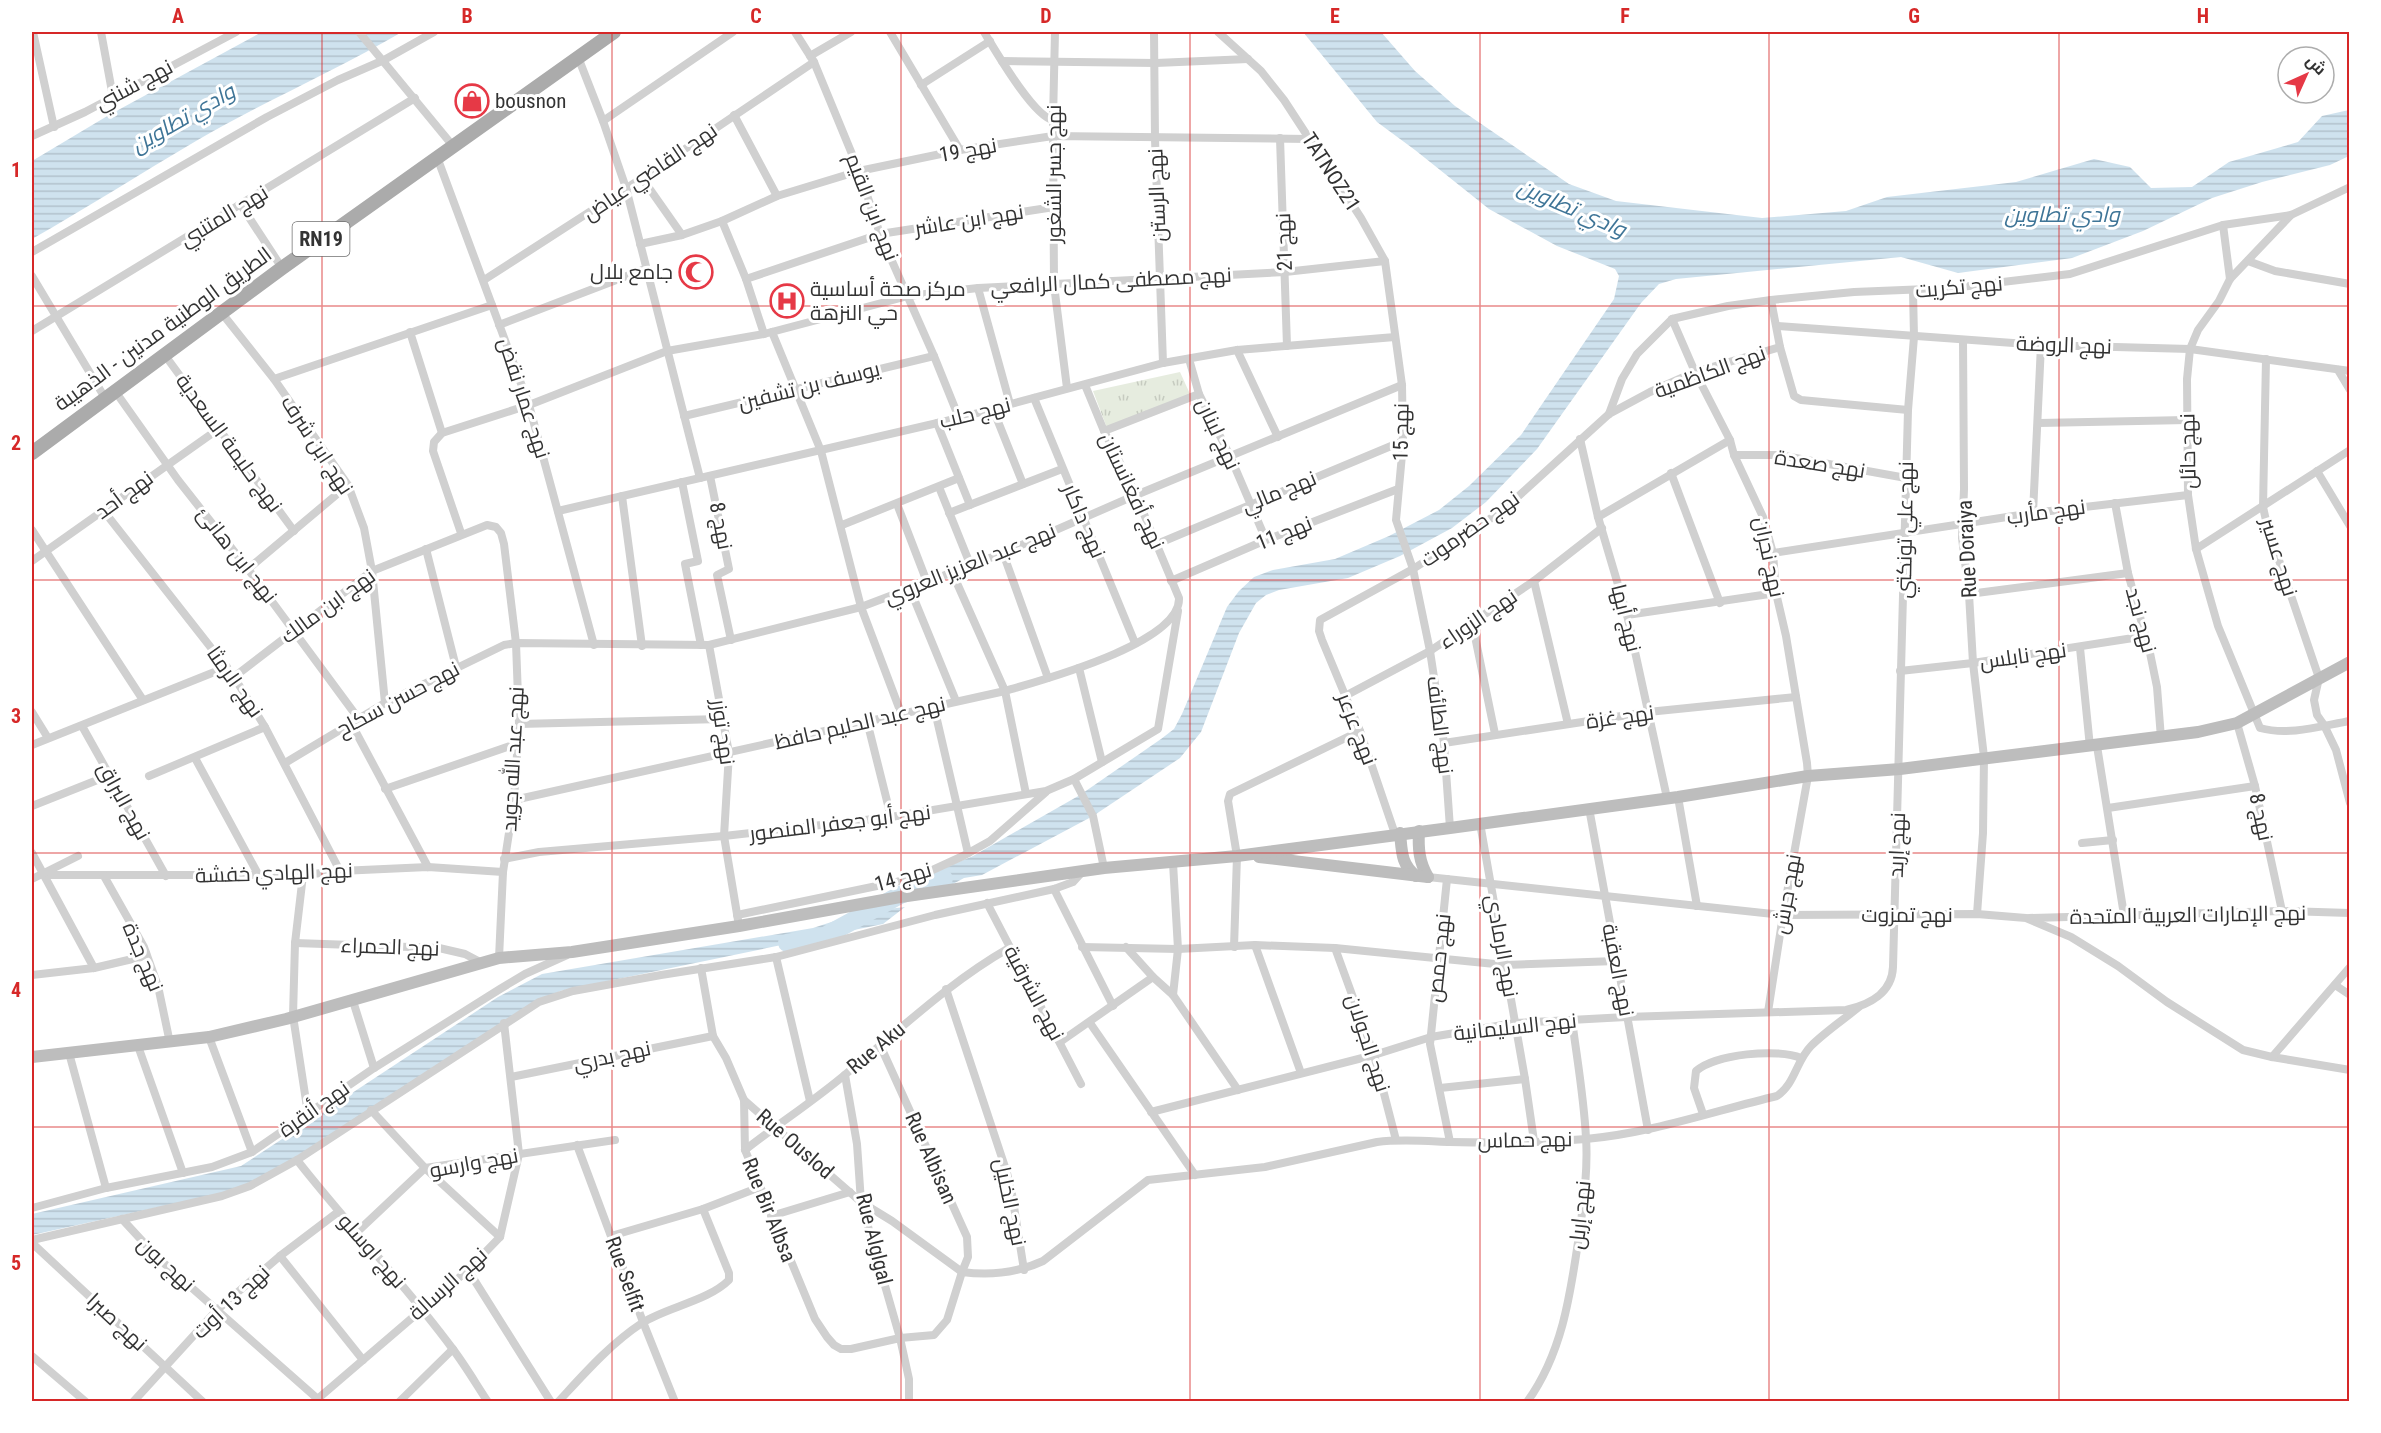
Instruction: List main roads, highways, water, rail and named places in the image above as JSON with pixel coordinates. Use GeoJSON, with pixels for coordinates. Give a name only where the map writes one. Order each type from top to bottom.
{"type":"FeatureCollection","features":[{"type":"Feature","properties":{"kind":"main road","name":"الطريق الوطنية مدنين - الذهيبة"},"geometry":{"type":"LineString","coordinates":[[32,453],[221,312],[614,32]]}},
{"type":"Feature","properties":{"kind":"main road"},"geometry":{"type":"LineString","coordinates":[[32,1057],[209,1037],[353,1001],[499,958],[572,952],[738,921],[1080,871],[1241,855],[1673,798],[1808,776],[1900,769],[2198,732],[2237,723],[2349,662]]}},
{"type":"Feature","properties":{"kind":"main road"},"geometry":{"type":"LineString","coordinates":[[1419,831],[1422,876]]}},
{"type":"Feature","properties":{"kind":"main road"},"geometry":{"type":"LineString","coordinates":[[1397,834],[1403,861],[1407,868],[1422,876]]}},
{"type":"Feature","properties":{"kind":"main road"},"geometry":{"type":"LineString","coordinates":[[1241,855],[1422,876]]}},
{"type":"Feature","properties":{"kind":"water","name":"وادي تطاوين"},"geometry":{"type":"Polygon","coordinates":[[[262,32],[402,32],[221,127],[32,239],[32,161],[109,115],[262,32]]]}},
{"type":"Feature","properties":{"kind":"water","name":"وادي تطاوين"},"geometry":{"type":"Polygon","coordinates":[[[1303,32],[1381,32],[1415,71],[1455,106],[1569,184],[1616,201],[1762,218],[1846,211],[1887,197],[2016,182],[2094,159],[2130,167],[2151,188],[2192,187],[2229,162],[2298,142],[2322,116],[2349,110],[2349,156],[2330,165],[2262,182],[2212,198],[2143,231],[2072,258],[1958,273],[1901,257],[1676,279],[1659,284],[1641,303],[1537,449],[1486,502],[1452,528],[1400,556],[1348,578],[1279,590],[1266,595],[1256,603],[1239,633],[1201,732],[1180,758],[1093,816],[982,875],[964,878],[953,884],[890,891],[973,856],[1080,795],[1174,729],[1227,607],[1239,591],[1254,577],[1273,570],[1335,559],[1389,536],[1439,510],[1469,486],[1521,435],[1614,299],[1619,276],[1615,269],[1557,246],[1489,209],[1377,122],[1303,32]]]}},
{"type":"Feature","properties":{"kind":"water"},"geometry":{"type":"Polygon","coordinates":[[[905,907],[883,924],[560,991],[273,1171],[232,1191],[32,1235],[32,1214],[241,1166],[498,997],[542,974],[813,928],[862,912],[905,907]]]}},
{"type":"Feature","properties":{"kind":"waterway"},"geometry":{"type":"LineString","coordinates":[[787,943],[823,937],[900,895],[944,879]]}},
{"type":"Feature","properties":{"kind":"place","name":"bousnon"},"geometry":{"type":"Point","coordinates":[472,101]}},
{"type":"Feature","properties":{"kind":"place","name":"جامع بلال"},"geometry":{"type":"Point","coordinates":[696,272]}},
{"type":"Feature","properties":{"kind":"place","name":"مركز صحة أساسية حي النزهة"},"geometry":{"type":"Point","coordinates":[787,301]}}]}
